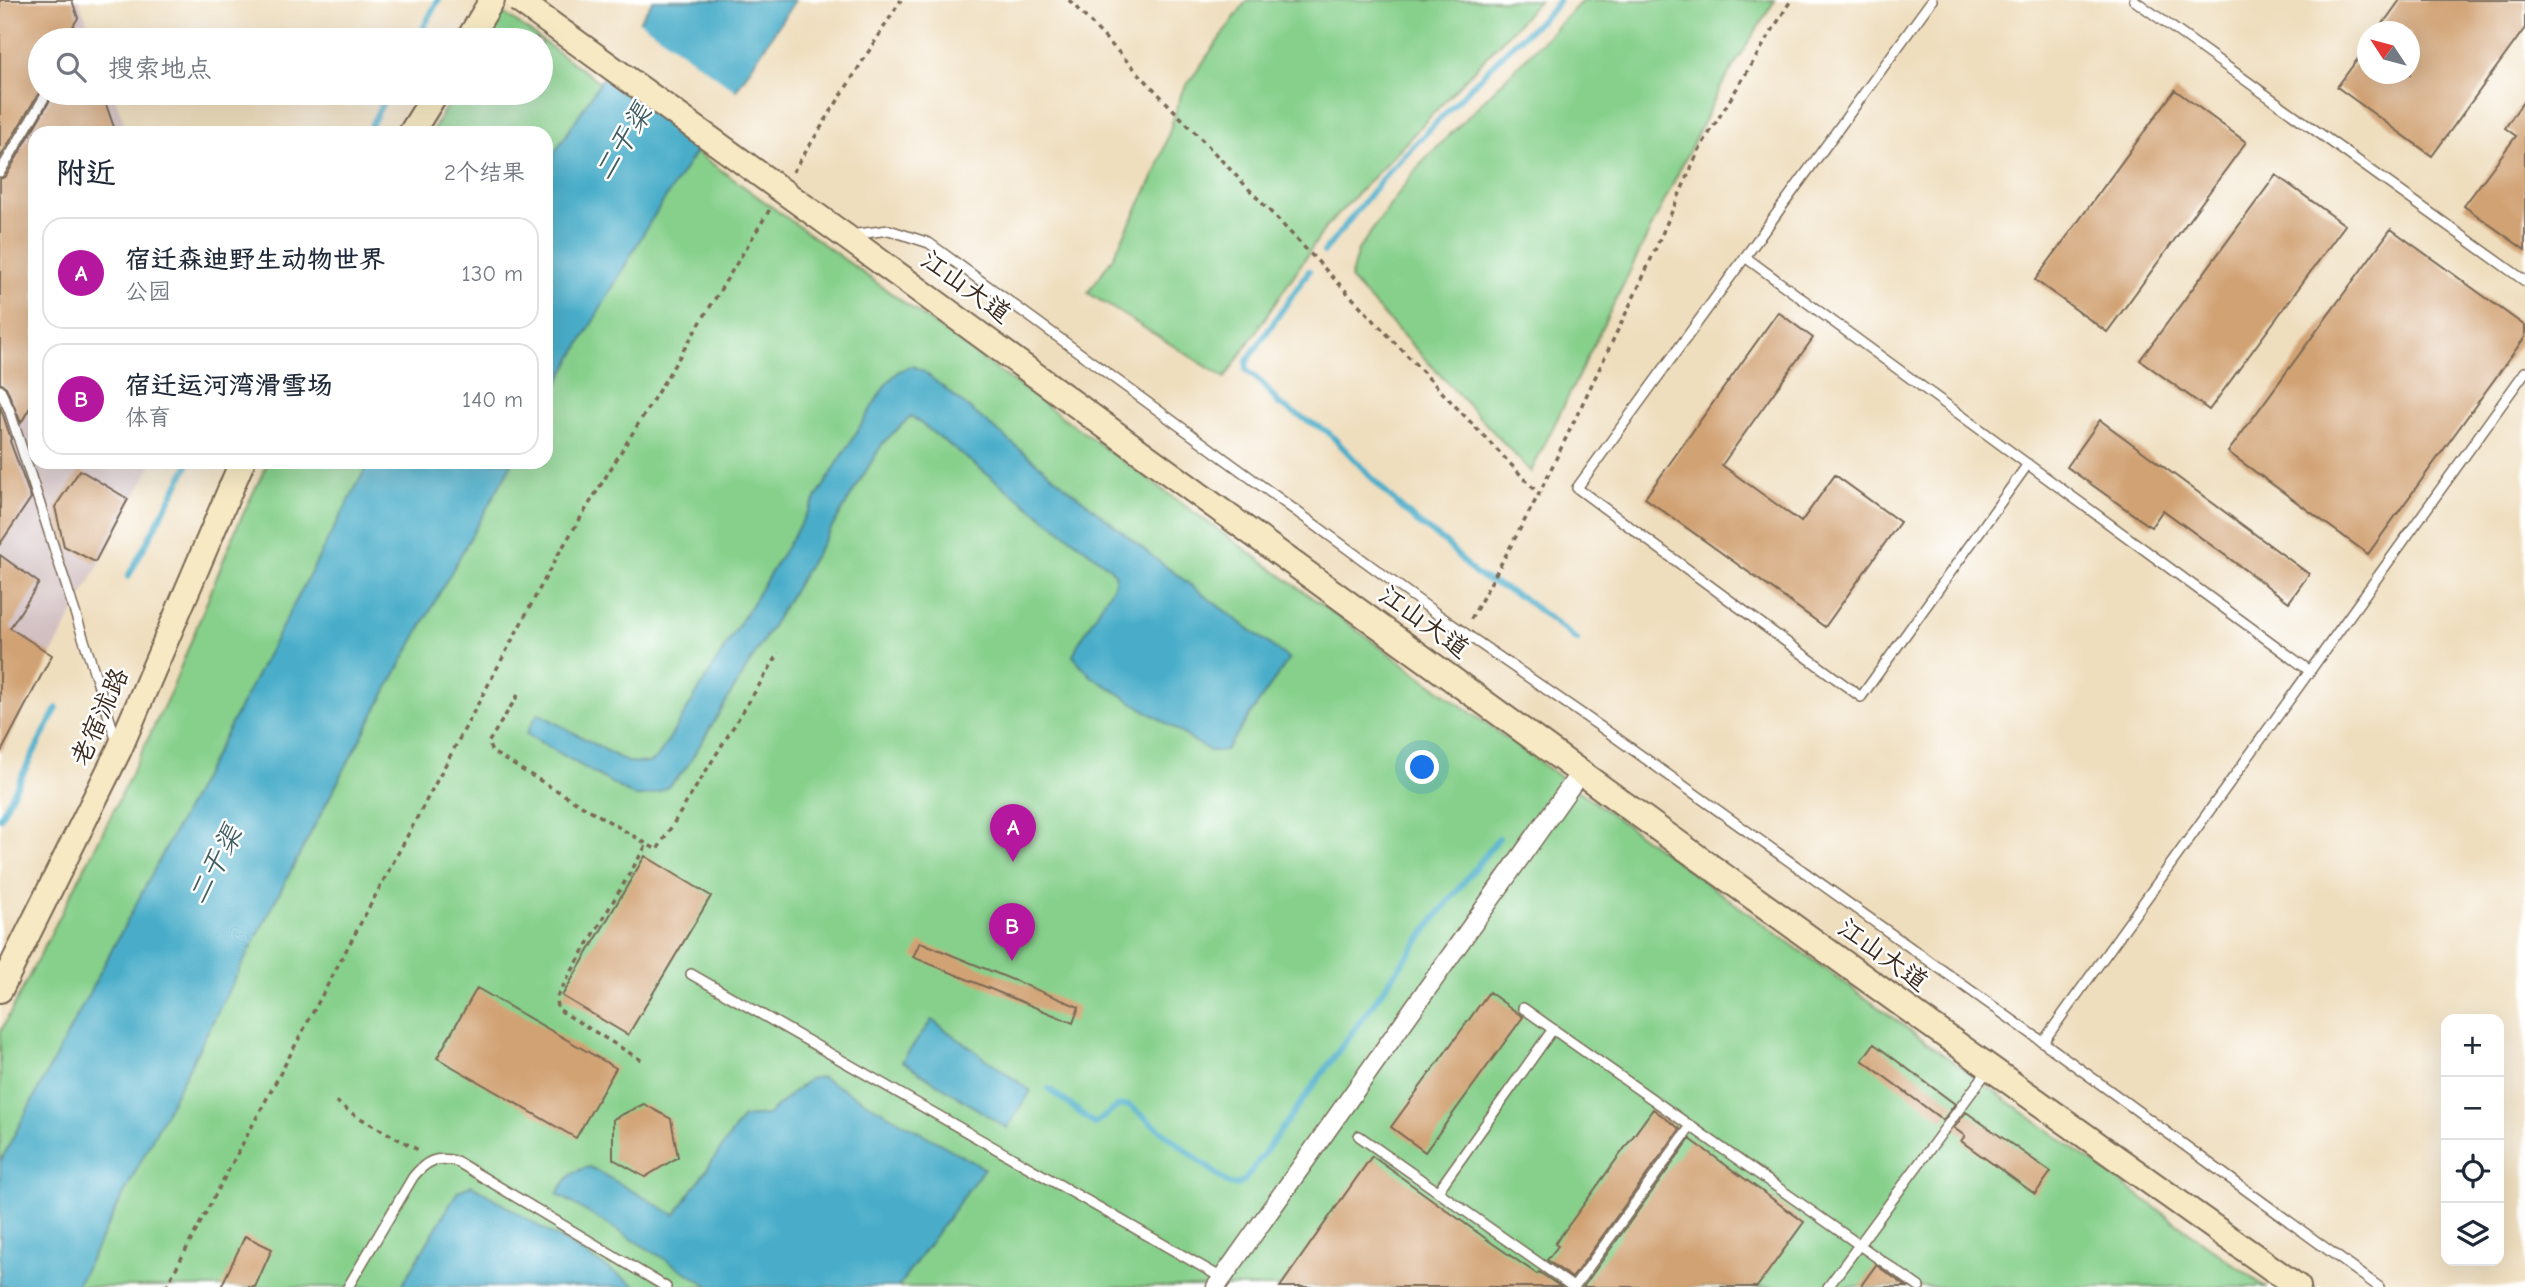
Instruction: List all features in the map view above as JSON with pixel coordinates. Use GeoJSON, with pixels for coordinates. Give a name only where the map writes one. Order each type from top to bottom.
{"type":"FeatureCollection","features":[{"type":"Feature","properties":{"kind":"main road"},"geometry":{"type":"LineString","coordinates":[[475,28],[492,0]]}},
{"type":"Feature","properties":{"kind":"main road","name":"江山大道"},"geometry":{"type":"LineString","coordinates":[[518,0],[1580,774],[1989,1069],[2298,1287]]}},
{"type":"Feature","properties":{"kind":"main road"},"geometry":{"type":"LineString","coordinates":[[415,126],[428,105]]}},
{"type":"Feature","properties":{"kind":"main road","name":"老宿沭路"},"geometry":{"type":"LineString","coordinates":[[0,990],[119,750],[239,469]]}},
{"type":"Feature","properties":{"kind":"street"},"geometry":{"type":"LineString","coordinates":[[1219,1283],[1580,774]]}},
{"type":"Feature","properties":{"kind":"lane"},"geometry":{"type":"LineString","coordinates":[[1932,0],[1577,488],[1861,698],[2028,464]]}},
{"type":"Feature","properties":{"kind":"lane"},"geometry":{"type":"LineString","coordinates":[[2134,0],[2525,281]]}},
{"type":"Feature","properties":{"kind":"lane"},"geometry":{"type":"LineString","coordinates":[[0,172],[40,105]]}},
{"type":"Feature","properties":{"kind":"lane"},"geometry":{"type":"LineString","coordinates":[[845,236],[889,230],[929,243],[1464,633],[2043,1042],[2379,1287]]}},
{"type":"Feature","properties":{"kind":"lane"},"geometry":{"type":"LineString","coordinates":[[1745,257],[2310,671]]}},
{"type":"Feature","properties":{"kind":"lane"},"geometry":{"type":"LineString","coordinates":[[2043,1042],[2525,372]]}},
{"type":"Feature","properties":{"kind":"lane"},"geometry":{"type":"LineString","coordinates":[[0,390],[28,468]]}},
{"type":"Feature","properties":{"kind":"lane"},"geometry":{"type":"LineString","coordinates":[[28,469],[119,750]]}},
{"type":"Feature","properties":{"kind":"lane"},"geometry":{"type":"LineString","coordinates":[[691,974],[1219,1283]]}},
{"type":"Feature","properties":{"kind":"lane"},"geometry":{"type":"LineString","coordinates":[[1523,1008],[1919,1287]]}},
{"type":"Feature","properties":{"kind":"lane"},"geometry":{"type":"LineString","coordinates":[[1438,1191],[1553,1029]]}},
{"type":"Feature","properties":{"kind":"lane"},"geometry":{"type":"LineString","coordinates":[[1828,1287],[1989,1069]]}},
{"type":"Feature","properties":{"kind":"lane"},"geometry":{"type":"LineString","coordinates":[[1359,1136],[1574,1287],[1691,1126]]}},
{"type":"Feature","properties":{"kind":"lane"},"geometry":{"type":"LineString","coordinates":[[348,1287],[413,1177],[424,1164],[443,1157],[456,1161],[666,1287]]}},
{"type":"Feature","properties":{"kind":"path"},"geometry":{"type":"LineString","coordinates":[[789,179],[901,0]]}},
{"type":"Feature","properties":{"kind":"path"},"geometry":{"type":"LineString","coordinates":[[1069,0],[1539,494]]}},
{"type":"Feature","properties":{"kind":"path"},"geometry":{"type":"LineString","coordinates":[[1464,633],[1539,494],[1640,284],[1699,150],[1791,0]]}},
{"type":"Feature","properties":{"kind":"path"},"geometry":{"type":"LineString","coordinates":[[166,1287],[556,558],[774,202]]}},
{"type":"Feature","properties":{"kind":"path"},"geometry":{"type":"LineString","coordinates":[[518,695],[488,743],[492,752],[657,850],[779,653]]}},
{"type":"Feature","properties":{"kind":"path"},"geometry":{"type":"LineString","coordinates":[[640,1059],[557,1008],[556,999],[648,844]]}},
{"type":"Feature","properties":{"kind":"path"},"geometry":{"type":"LineString","coordinates":[[336,1101],[351,1113],[434,1159]]}},
{"type":"Feature","properties":{"kind":"shaded area"},"geometry":{"type":"Polygon","coordinates":[[[0,0],[79,0],[90,28],[28,28],[28,105],[118,105],[125,126],[28,126],[28,469],[149,469],[0,752],[0,0]]]}},
{"type":"Feature","properties":{"kind":"green space"},"geometry":{"type":"Polygon","coordinates":[[[1247,0],[1540,0],[1326,227],[1225,378],[1088,293],[1113,257],[1157,170],[1182,92],[1247,0]]]}},
{"type":"Feature","properties":{"kind":"green space"},"geometry":{"type":"Polygon","coordinates":[[[1583,0],[1775,0],[1720,88],[1531,472],[1350,279],[1358,250],[1417,168],[1583,0]]]}},
{"type":"Feature","properties":{"kind":"green space"},"geometry":{"type":"Polygon","coordinates":[[[499,10],[524,28],[489,28],[499,10]]]}},
{"type":"Feature","properties":{"kind":"green space"},"geometry":{"type":"Polygon","coordinates":[[[553,49],[2265,1287],[0,1287],[0,1033],[105,828],[171,691],[236,529],[265,469],[553,469],[553,126],[436,126],[447,105],[553,105],[553,49]]]}},
{"type":"Feature","properties":{"kind":"water","name":"二干渠"},"geometry":{"type":"Polygon","coordinates":[[[653,0],[795,0],[650,222],[553,392],[553,155],[653,0]]]}},
{"type":"Feature","properties":{"kind":"water"},"geometry":{"type":"Polygon","coordinates":[[[912,366],[923,371],[1156,559],[1289,659],[1225,751],[1210,751],[1091,676],[1073,656],[1114,585],[1116,575],[911,416],[883,443],[686,768],[669,785],[657,793],[634,796],[526,734],[538,713],[627,762],[649,763],[658,757],[886,384],[899,371],[912,366]]]}},
{"type":"Feature","properties":{"kind":"water","name":"二干渠"},"geometry":{"type":"Polygon","coordinates":[[[365,469],[509,469],[345,769],[76,1287],[0,1287],[0,1162],[365,469]]]}},
{"type":"Feature","properties":{"kind":"water"},"geometry":{"type":"Polygon","coordinates":[[[932,1020],[1031,1091],[1007,1128],[902,1061],[932,1020]]]}},
{"type":"Feature","properties":{"kind":"water"},"geometry":{"type":"Polygon","coordinates":[[[821,1077],[984,1168],[898,1287],[711,1287],[557,1194],[570,1176],[590,1167],[675,1215],[743,1117],[767,1115],[809,1079],[821,1077]]]}},
{"type":"Feature","properties":{"kind":"water"},"geometry":{"type":"Polygon","coordinates":[[[472,1185],[638,1287],[401,1287],[458,1191],[472,1185]]]}},
{"type":"Feature","properties":{"kind":"pier"},"geometry":{"type":"Polygon","coordinates":[[[636,19],[739,93],[704,146],[602,72],[636,19]]]}},
{"type":"Feature","properties":{"kind":"building"},"geometry":{"type":"Polygon","coordinates":[[[0,0],[72,0],[78,18],[72,28],[28,28],[28,105],[32,105],[0,158],[0,0]]]}},
{"type":"Feature","properties":{"kind":"building"},"geometry":{"type":"Polygon","coordinates":[[[2400,0],[2525,0],[2525,28],[2432,156],[2337,87],[2357,60],[2357,84],[2420,84],[2420,21],[2385,21],[2400,0]]]}},
{"type":"Feature","properties":{"kind":"building"},"geometry":{"type":"Polygon","coordinates":[[[2175,90],[2246,142],[2107,332],[2035,280],[2175,90]]]}},
{"type":"Feature","properties":{"kind":"building"},"geometry":{"type":"Polygon","coordinates":[[[2525,99],[2525,250],[2464,206],[2516,136],[2505,128],[2525,99]]]}},
{"type":"Feature","properties":{"kind":"building"},"geometry":{"type":"Polygon","coordinates":[[[47,105],[106,105],[114,126],[35,126],[47,105]]]}},
{"type":"Feature","properties":{"kind":"building"},"geometry":{"type":"Polygon","coordinates":[[[28,138],[28,411],[21,423],[6,387],[0,383],[0,179],[6,176],[28,138]]]}},
{"type":"Feature","properties":{"kind":"building"},"geometry":{"type":"Polygon","coordinates":[[[2276,175],[2345,225],[2209,410],[2140,360],[2276,175]]]}},
{"type":"Feature","properties":{"kind":"building"},"geometry":{"type":"Polygon","coordinates":[[[2391,229],[2525,326],[2525,337],[2368,554],[2228,452],[2391,229]]]}},
{"type":"Feature","properties":{"kind":"building"},"geometry":{"type":"Polygon","coordinates":[[[1778,312],[1813,338],[1722,465],[1801,522],[1835,475],[1900,522],[1825,627],[1645,498],[1778,312]]]}},
{"type":"Feature","properties":{"kind":"building"},"geometry":{"type":"Polygon","coordinates":[[[0,406],[31,498],[0,544],[0,406]]]}},
{"type":"Feature","properties":{"kind":"building"},"geometry":{"type":"Polygon","coordinates":[[[2100,420],[2309,574],[2289,602],[2163,510],[2151,527],[2067,467],[2100,420]]]}},
{"type":"Feature","properties":{"kind":"building"},"geometry":{"type":"Polygon","coordinates":[[[80,470],[128,499],[95,562],[64,546],[55,507],[80,470]]]}},
{"type":"Feature","properties":{"kind":"building"},"geometry":{"type":"Polygon","coordinates":[[[0,555],[39,583],[10,628],[52,655],[0,754],[0,555]]]}},
{"type":"Feature","properties":{"kind":"building"},"geometry":{"type":"Polygon","coordinates":[[[645,856],[711,896],[628,1035],[562,996],[645,856]]]}},
{"type":"Feature","properties":{"kind":"building"},"geometry":{"type":"Polygon","coordinates":[[[920,942],[1079,1007],[1073,1023],[913,957],[920,942]]]}},
{"type":"Feature","properties":{"kind":"building"},"geometry":{"type":"Polygon","coordinates":[[[477,988],[616,1068],[576,1138],[437,1058],[477,988]]]}},
{"type":"Feature","properties":{"kind":"building"},"geometry":{"type":"Polygon","coordinates":[[[1489,992],[1523,1017],[1425,1152],[1391,1127],[1489,992]]]}},
{"type":"Feature","properties":{"kind":"building"},"geometry":{"type":"Polygon","coordinates":[[[1874,1044],[1955,1104],[1943,1120],[1862,1060],[1874,1044]]]}},
{"type":"Feature","properties":{"kind":"building"},"geometry":{"type":"Polygon","coordinates":[[[644,1104],[671,1119],[678,1157],[645,1177],[613,1159],[613,1119],[644,1104]]]}},
{"type":"Feature","properties":{"kind":"building"},"geometry":{"type":"Polygon","coordinates":[[[1653,1109],[1680,1129],[1572,1278],[1547,1260],[1558,1246],[1555,1244],[1653,1109]]]}},
{"type":"Feature","properties":{"kind":"building"},"geometry":{"type":"Polygon","coordinates":[[[1966,1112],[2051,1172],[2035,1194],[1961,1141],[1965,1136],[1954,1128],[1966,1112]]]}},
{"type":"Feature","properties":{"kind":"building"},"geometry":{"type":"Polygon","coordinates":[[[1690,1139],[1804,1222],[1757,1287],[1583,1287],[1690,1139]]]}},
{"type":"Feature","properties":{"kind":"building"},"geometry":{"type":"Polygon","coordinates":[[[1372,1156],[1492,1243],[1561,1287],[1280,1287],[1372,1156]]]}},
{"type":"Feature","properties":{"kind":"building"},"geometry":{"type":"Polygon","coordinates":[[[245,1236],[272,1249],[255,1287],[221,1287],[245,1236]]]}},
{"type":"Feature","properties":{"kind":"building"},"geometry":{"type":"Polygon","coordinates":[[[1876,1265],[1907,1287],[1860,1287],[1876,1265]]]}},
{"type":"Feature","properties":{"kind":"waterway"},"geometry":{"type":"LineString","coordinates":[[423,28],[438,0]]}},
{"type":"Feature","properties":{"kind":"waterway"},"geometry":{"type":"LineString","coordinates":[[1324,252],[1387,173],[1559,0]]}},
{"type":"Feature","properties":{"kind":"waterway"},"geometry":{"type":"LineString","coordinates":[[371,126],[382,105]]}},
{"type":"Feature","properties":{"kind":"waterway"},"geometry":{"type":"LineString","coordinates":[[1309,271],[1247,361],[1246,370],[1263,384],[1280,405],[1328,432],[1394,501],[1445,542],[1475,574],[1523,598],[1577,640]]}},
{"type":"Feature","properties":{"kind":"waterway"},"geometry":{"type":"LineString","coordinates":[[128,577],[186,469]]}},
{"type":"Feature","properties":{"kind":"waterway"},"geometry":{"type":"LineString","coordinates":[[0,818],[57,708]]}},
{"type":"Feature","properties":{"kind":"waterway"},"geometry":{"type":"LineString","coordinates":[[1049,1089],[1095,1124],[1118,1106],[1129,1105],[1229,1184],[1237,1185],[1243,1182],[1436,917],[1499,838]]}},
{"type":"Feature","properties":{"kind":"place","name":"宿迁森迪野生动物世界"},"geometry":{"type":"Point","coordinates":[1013,862]}},
{"type":"Feature","properties":{"kind":"place","name":"宿迁运河湾滑雪场"},"geometry":{"type":"Point","coordinates":[1012,961]}}]}
